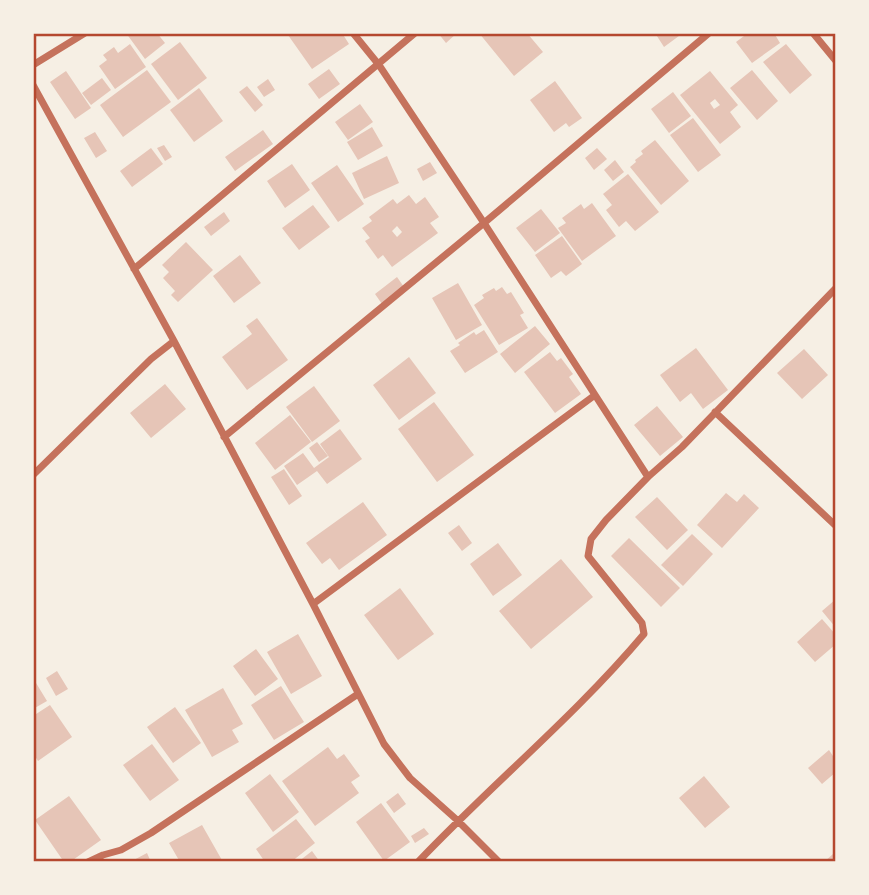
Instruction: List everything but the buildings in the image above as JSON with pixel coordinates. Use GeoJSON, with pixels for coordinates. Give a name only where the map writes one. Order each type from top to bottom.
{"type":"FeatureCollection","features":[{"type":"Feature","properties":{"kind":"street"},"geometry":{"type":"LineString","coordinates":[[33,65],[86,33]]}},
{"type":"Feature","properties":{"kind":"street"},"geometry":{"type":"LineString","coordinates":[[353,33],[379,65],[484,222],[648,477]]}},
{"type":"Feature","properties":{"kind":"street"},"geometry":{"type":"LineString","coordinates":[[134,269],[415,33]]}},
{"type":"Feature","properties":{"kind":"street"},"geometry":{"type":"LineString","coordinates":[[224,437],[709,33]]}},
{"type":"Feature","properties":{"kind":"street"},"geometry":{"type":"LineString","coordinates":[[813,33],[836,61]]}},
{"type":"Feature","properties":{"kind":"street"},"geometry":{"type":"LineString","coordinates":[[33,85],[174,341],[384,744],[410,778],[499,862]]}},
{"type":"Feature","properties":{"kind":"street"},"geometry":{"type":"LineString","coordinates":[[418,862],[457,820],[571,713],[644,634],[642,623],[588,556],[591,538],[836,288]]}},
{"type":"Feature","properties":{"kind":"street"},"geometry":{"type":"LineString","coordinates":[[33,475],[151,359],[174,341]]}},
{"type":"Feature","properties":{"kind":"street"},"geometry":{"type":"LineString","coordinates":[[313,604],[595,395]]}},
{"type":"Feature","properties":{"kind":"street"},"geometry":{"type":"LineString","coordinates":[[715,412],[836,526]]}},
{"type":"Feature","properties":{"kind":"street"},"geometry":{"type":"LineString","coordinates":[[88,862],[121,850],[151,833],[358,694]]}}]}
